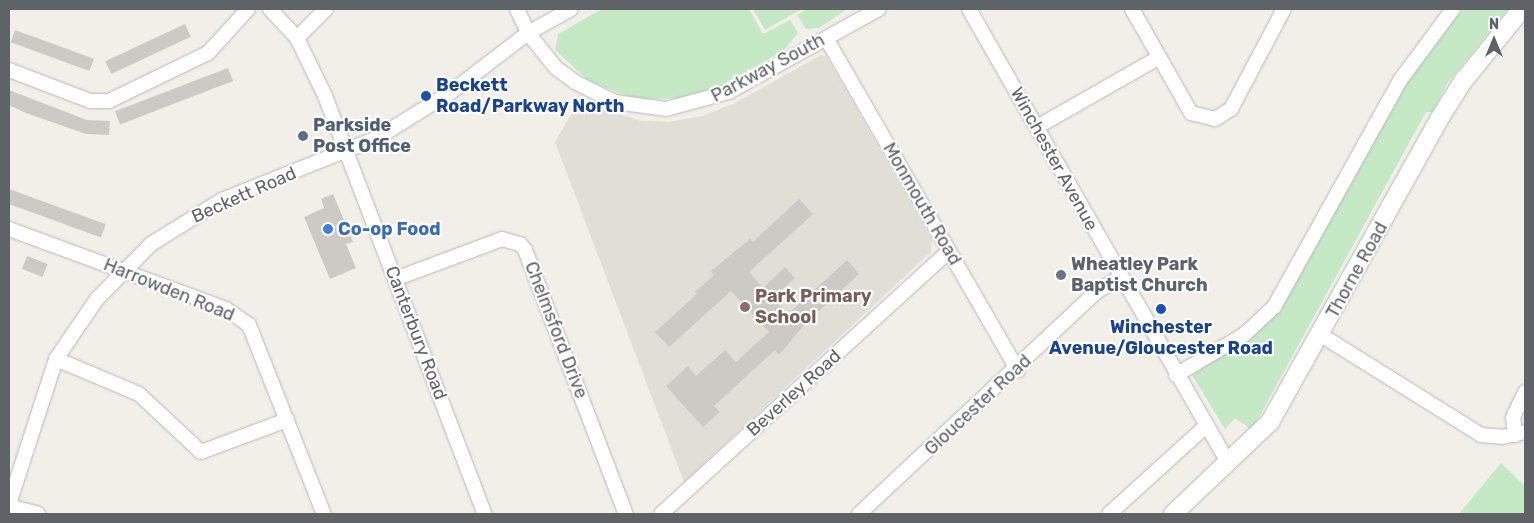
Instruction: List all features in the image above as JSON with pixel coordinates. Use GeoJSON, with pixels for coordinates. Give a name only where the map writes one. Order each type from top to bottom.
{"type":"FeatureCollection","features":[{"type":"Feature","properties":{"kind":"street"},"geometry":{"type":"LineString","coordinates":[[9,70],[90,101],[109,101],[208,53],[248,9]]}},
{"type":"Feature","properties":{"kind":"street","name":"Canterbury Road"},"geometry":{"type":"LineString","coordinates":[[270,9],[297,38],[347,152],[485,514]]}},
{"type":"Feature","properties":{"kind":"street"},"geometry":{"type":"LineString","coordinates":[[297,38],[326,9]]}},
{"type":"Feature","properties":{"kind":"street","name":"Parkway South"},"geometry":{"type":"LineString","coordinates":[[517,9],[528,33],[556,68],[593,92],[615,102],[666,109],[709,101],[729,92],[879,9]]}},
{"type":"Feature","properties":{"kind":"street","name":"Beckett Road"},"geometry":{"type":"LineString","coordinates":[[9,505],[56,359],[122,270],[173,227],[222,200],[347,152],[377,138],[451,92],[528,33],[571,9]]}},
{"type":"Feature","properties":{"kind":"street","name":"Winchester Avenue"},"geometry":{"type":"LineString","coordinates":[[969,9],[1205,427],[1229,464]]}},
{"type":"Feature","properties":{"kind":"street"},"geometry":{"type":"LineString","coordinates":[[1132,9],[1158,58],[1191,112],[1215,119],[1231,109],[1284,9]]}},
{"type":"Feature","properties":{"kind":"street"},"geometry":{"type":"LineString","coordinates":[[1176,375],[1245,334],[1274,307],[1402,79],[1453,9]]}},
{"type":"Feature","properties":{"kind":"street","name":"Thorne Road"},"geometry":{"type":"LineString","coordinates":[[1173,514],[1229,464],[1274,416],[1321,336],[1442,113],[1522,9]]}},
{"type":"Feature","properties":{"kind":"street","name":"Monmouth Road"},"geometry":{"type":"LineString","coordinates":[[826,38],[1018,370]]}},
{"type":"Feature","properties":{"kind":"street"},"geometry":{"type":"LineString","coordinates":[[1037,127],[1158,58]]}},
{"type":"Feature","properties":{"kind":"street","name":"Harrowden Road"},"geometry":{"type":"LineString","coordinates":[[9,229],[226,309],[249,325],[324,514]]}},
{"type":"Feature","properties":{"kind":"street","name":"Chelmsford Drive"},"geometry":{"type":"LineString","coordinates":[[395,279],[502,240],[520,244],[526,250],[626,514]]}},
{"type":"Feature","properties":{"kind":"street","name":"Beverley Road"},"geometry":{"type":"LineString","coordinates":[[661,514],[949,251]]}},
{"type":"Feature","properties":{"kind":"street","name":"Gloucester Road"},"geometry":{"type":"LineString","coordinates":[[859,514],[1018,370],[1096,292],[1121,277]]}},
{"type":"Feature","properties":{"kind":"street"},"geometry":{"type":"LineString","coordinates":[[1321,336],[1481,436],[1520,434],[1513,417],[1525,392]]}},
{"type":"Feature","properties":{"kind":"street"},"geometry":{"type":"LineString","coordinates":[[56,359],[139,394],[201,452],[287,420]]}},
{"type":"Feature","properties":{"kind":"street"},"geometry":{"type":"LineString","coordinates":[[1109,514],[1205,427]]}},
{"type":"Feature","properties":{"kind":"street"},"geometry":{"type":"LineString","coordinates":[[9,505],[38,514]]}},
{"type":"Feature","properties":{"kind":"shaded area","name":"Park Primary School"},"geometry":{"type":"Polygon","coordinates":[[[821,55],[826,56],[932,240],[931,252],[684,482],[555,142],[579,101],[641,121],[669,122],[702,116],[733,104],[821,55]]]}},
{"type":"Feature","properties":{"kind":"green space"},"geometry":{"type":"Polygon","coordinates":[[[602,9],[749,9],[763,34],[790,20],[798,33],[783,51],[713,90],[688,98],[635,99],[589,81],[555,50],[558,34],[602,9]]]}},
{"type":"Feature","properties":{"kind":"green space"},"geometry":{"type":"Polygon","coordinates":[[[753,9],[799,9],[800,10],[765,30],[753,9]]]}},
{"type":"Feature","properties":{"kind":"green space"},"geometry":{"type":"Polygon","coordinates":[[[807,9],[847,9],[819,28],[806,29],[797,15],[807,9]]]}},
{"type":"Feature","properties":{"kind":"green space"},"geometry":{"type":"Polygon","coordinates":[[[1463,9],[1508,9],[1448,82],[1433,112],[1426,112],[1252,430],[1235,418],[1225,429],[1192,375],[1245,340],[1279,311],[1397,99],[1421,60],[1463,9]]]}},
{"type":"Feature","properties":{"kind":"green space"},"geometry":{"type":"Polygon","coordinates":[[[1501,463],[1525,486],[1525,514],[1459,514],[1501,463]]]}},
{"type":"Feature","properties":{"kind":"building"},"geometry":{"type":"Polygon","coordinates":[[[185,24],[191,37],[111,74],[105,61],[185,24]]]}},
{"type":"Feature","properties":{"kind":"building"},"geometry":{"type":"Polygon","coordinates":[[[15,30],[94,59],[89,71],[11,42],[15,30]]]}},
{"type":"Feature","properties":{"kind":"building"},"geometry":{"type":"Polygon","coordinates":[[[228,68],[233,81],[120,124],[115,111],[228,68]]]}},
{"type":"Feature","properties":{"kind":"building"},"geometry":{"type":"Polygon","coordinates":[[[9,90],[87,120],[110,121],[109,135],[86,134],[26,113],[9,105],[9,90]]]}},
{"type":"Feature","properties":{"kind":"building"},"geometry":{"type":"Polygon","coordinates":[[[9,189],[106,224],[101,237],[9,204],[9,189]]]}},
{"type":"Feature","properties":{"kind":"building","name":"Co-op Food"},"geometry":{"type":"Polygon","coordinates":[[[333,194],[353,242],[346,244],[356,268],[330,279],[304,217],[324,208],[321,199],[333,194]]]}},
{"type":"Feature","properties":{"kind":"building"},"geometry":{"type":"Polygon","coordinates":[[[799,199],[813,214],[749,272],[763,288],[785,267],[795,278],[773,298],[788,314],[847,260],[859,274],[804,325],[779,355],[775,350],[714,406],[720,412],[703,427],[666,386],[688,366],[696,376],[725,350],[736,362],[769,332],[731,291],[669,347],[655,332],[697,294],[695,292],[714,275],[711,271],[750,239],[753,242],[799,199]]]}},
{"type":"Feature","properties":{"kind":"building"},"geometry":{"type":"Polygon","coordinates":[[[27,256],[48,264],[43,277],[22,269],[27,256]]]}},
{"type":"Feature","properties":{"kind":"place","name":"Beckett Road/Parkway North"},"geometry":{"type":"Point","coordinates":[426,96]}},
{"type":"Feature","properties":{"kind":"place","name":"Parkside Post Office"},"geometry":{"type":"Point","coordinates":[303,136]}},
{"type":"Feature","properties":{"kind":"place","name":"Co-op Food"},"geometry":{"type":"Point","coordinates":[328,229]}},
{"type":"Feature","properties":{"kind":"place","name":"Wheatley Park Baptist Church"},"geometry":{"type":"Point","coordinates":[1061,275]}},
{"type":"Feature","properties":{"kind":"place","name":"Park Primary School"},"geometry":{"type":"Point","coordinates":[745,307]}},
{"type":"Feature","properties":{"kind":"place","name":"Winchester Avenue/Gloucester Road"},"geometry":{"type":"Point","coordinates":[1161,309]}}]}
